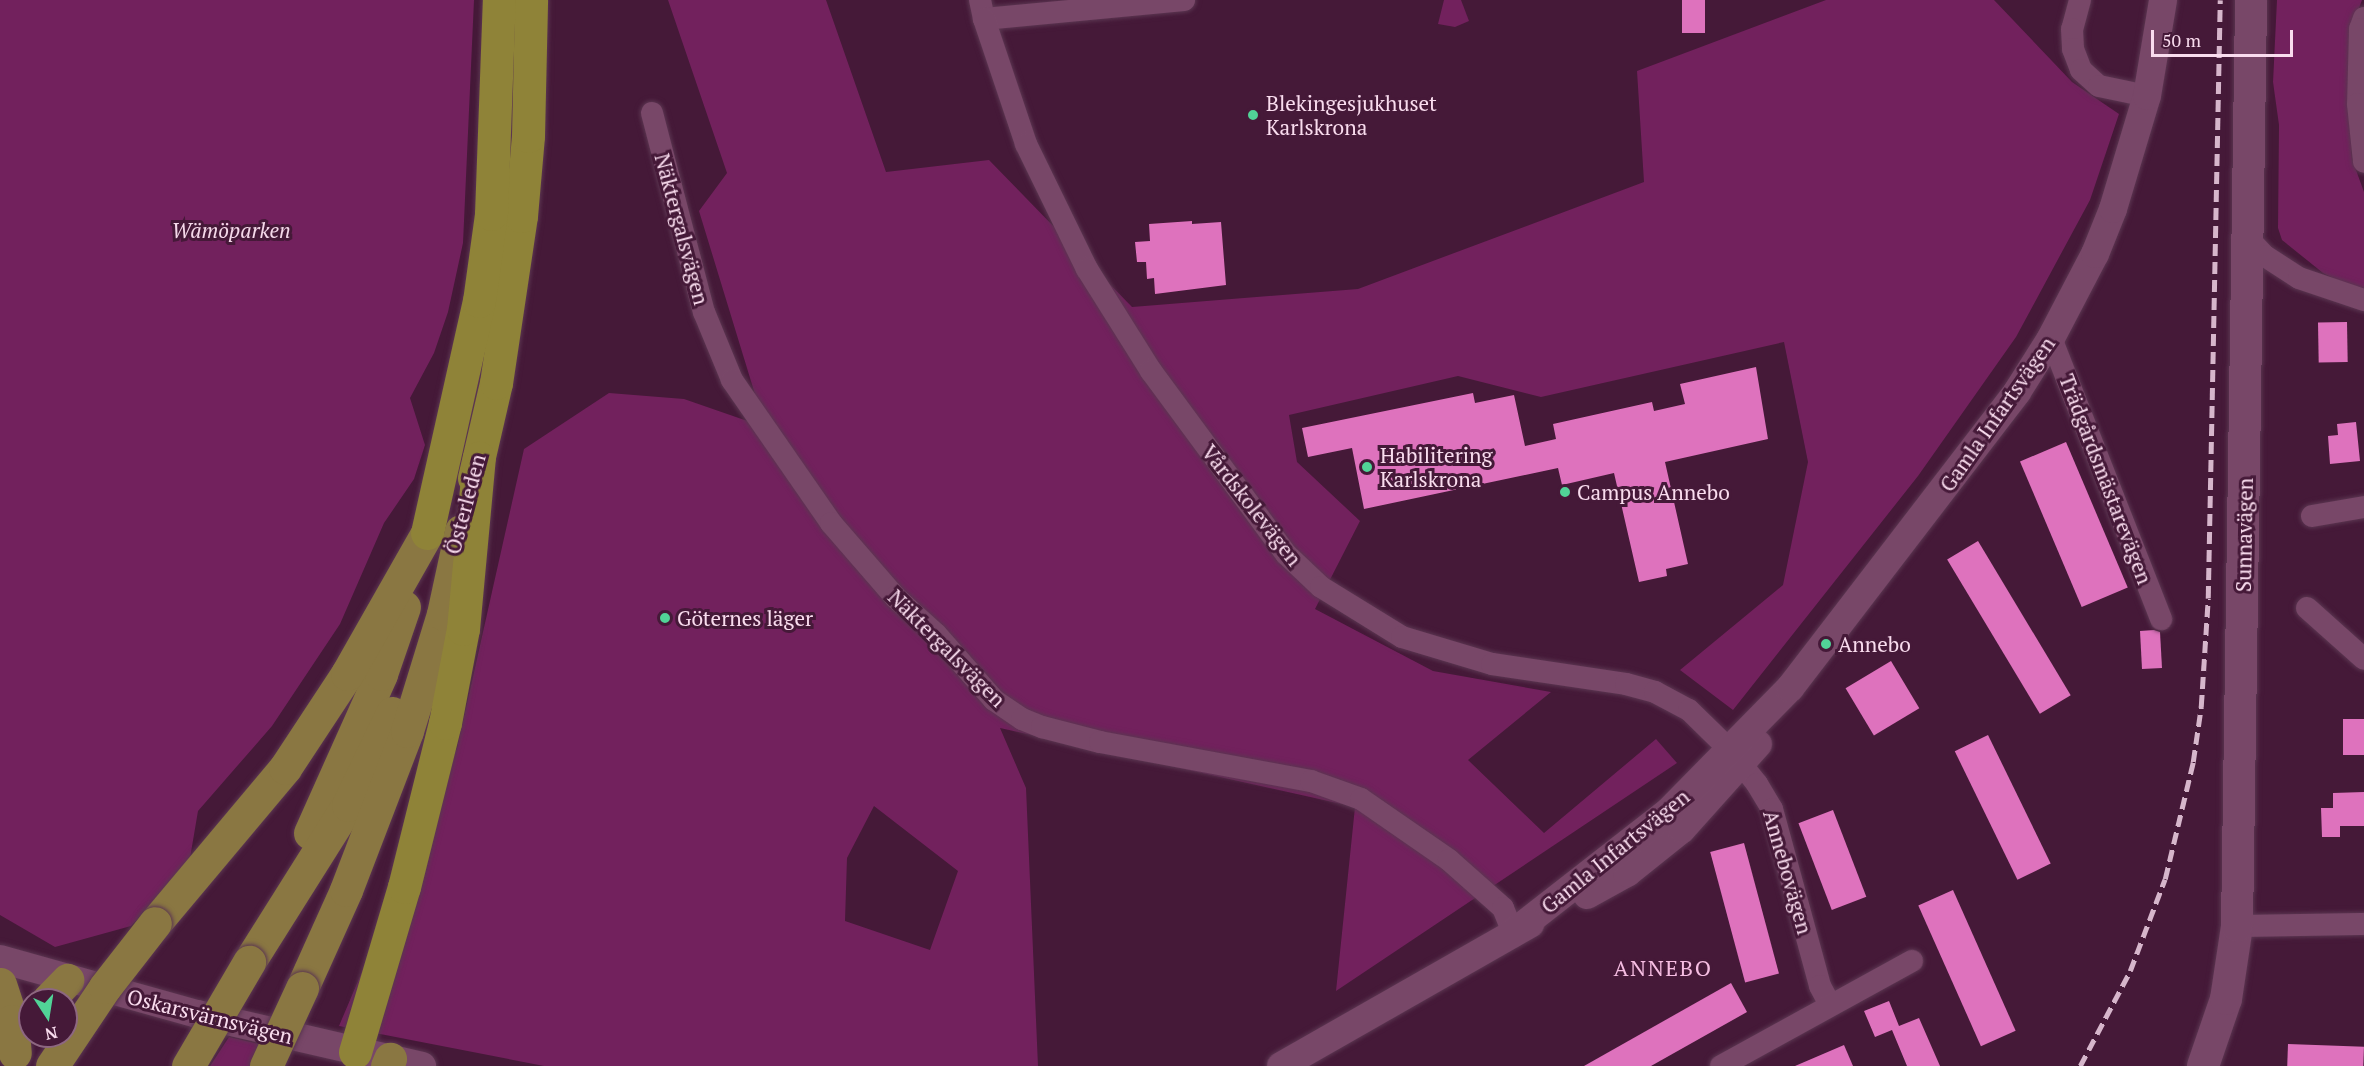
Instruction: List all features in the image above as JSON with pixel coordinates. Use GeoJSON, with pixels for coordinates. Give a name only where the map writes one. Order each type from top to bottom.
{"type":"FeatureCollection","features":[{"type":"Feature","properties":{"kind":"highway","name":"Österleden"},"geometry":{"type":"LineString","coordinates":[[249,962],[377,684],[427,533],[481,290],[491,214],[499,0]]}},
{"type":"Feature","properties":{"kind":"highway","name":"Österleden"},"geometry":{"type":"LineString","coordinates":[[188,1066],[249,962],[322,850],[371,762],[403,688],[463,523],[496,383],[521,216],[528,136],[531,0]]}},
{"type":"Feature","properties":{"kind":"highway"},"geometry":{"type":"LineString","coordinates":[[355,1052],[404,887],[445,723],[463,629],[479,458]]}},
{"type":"Feature","properties":{"kind":"highway"},"geometry":{"type":"LineString","coordinates":[[266,1066],[346,890],[407,731],[443,614],[463,523]]}},
{"type":"Feature","properties":{"kind":"highway"},"geometry":{"type":"LineString","coordinates":[[52,1066],[105,987],[155,923],[285,768],[347,674],[427,533]]}},
{"type":"Feature","properties":{"kind":"highway"},"geometry":{"type":"LineString","coordinates":[[0,984],[18,1049]]}},
{"type":"Feature","properties":{"kind":"main road","name":"Sunnavägen"},"geometry":{"type":"LineString","coordinates":[[2203,1066],[2226,999],[2237,926],[2251,0]]}},
{"type":"Feature","properties":{"kind":"street"},"geometry":{"type":"LineString","coordinates":[[982,10],[1184,0]]}},
{"type":"Feature","properties":{"kind":"street"},"geometry":{"type":"LineString","coordinates":[[2080,0],[2072,28],[2073,50],[2081,70],[2099,86],[2146,96]]}},
{"type":"Feature","properties":{"kind":"street","name":"Gamla Infartsvägen"},"geometry":{"type":"LineString","coordinates":[[1281,1066],[1513,933],[1627,873],[1682,829],[1736,758],[1768,732],[1790,688],[1976,448],[2051,338],[2105,227],[2146,96],[2163,0]]}},
{"type":"Feature","properties":{"kind":"street","name":"Vårdskolevägen"},"geometry":{"type":"LineString","coordinates":[[982,10],[1026,144],[1087,269],[1151,370],[1286,554],[1321,587],[1402,637],[1492,664],[1591,677],[1654,692],[1689,710],[1736,758]]}},
{"type":"Feature","properties":{"kind":"street"},"geometry":{"type":"LineString","coordinates":[[2364,18],[2360,29],[2358,104],[2364,162]]}},
{"type":"Feature","properties":{"kind":"street","name":"Näktergalsvägen"},"geometry":{"type":"LineString","coordinates":[[652,113],[704,312],[732,380],[831,523],[895,597],[936,634],[994,700],[1022,719],[1042,727],[1100,742],[1311,781],[1360,799],[1449,860],[1503,908],[1513,933]]}},
{"type":"Feature","properties":{"kind":"street"},"geometry":{"type":"LineString","coordinates":[[2247,237],[2265,256],[2299,278],[2364,304]]}},
{"type":"Feature","properties":{"kind":"street","name":"Trädgårdsmästarevägen"},"geometry":{"type":"LineString","coordinates":[[2051,338],[2161,619]]}},
{"type":"Feature","properties":{"kind":"street"},"geometry":{"type":"LineString","coordinates":[[2312,516],[2364,507]]}},
{"type":"Feature","properties":{"kind":"street"},"geometry":{"type":"LineString","coordinates":[[2307,608],[2364,659]]}},
{"type":"Feature","properties":{"kind":"street","name":"Annebovägen"},"geometry":{"type":"LineString","coordinates":[[1736,758],[1772,809],[1820,986],[1829,1003]]}},
{"type":"Feature","properties":{"kind":"street"},"geometry":{"type":"LineString","coordinates":[[2237,926],[2364,924]]}},
{"type":"Feature","properties":{"kind":"street","name":"Oskarsvärnsvägen"},"geometry":{"type":"LineString","coordinates":[[0,958],[53,988]]}},
{"type":"Feature","properties":{"kind":"street"},"geometry":{"type":"LineString","coordinates":[[1721,1066],[1829,1003],[1912,961]]}},
{"type":"Feature","properties":{"kind":"street","name":"Oskarsvärnsvägen"},"geometry":{"type":"LineString","coordinates":[[78,994],[355,1052],[389,1063],[422,1066]]}},
{"type":"Feature","properties":{"kind":"green space","name":"Wämöparken"},"geometry":{"type":"Polygon","coordinates":[[[0,0],[474,0],[463,243],[448,312],[434,353],[410,398],[425,445],[414,479],[384,523],[340,624],[272,726],[198,811],[189,864],[131,926],[55,947],[0,915],[0,0]]]}},
{"type":"Feature","properties":{"kind":"green space"},"geometry":{"type":"Polygon","coordinates":[[[668,0],[826,0],[886,172],[989,160],[1132,307],[1358,289],[1644,182],[1637,71],[1826,0],[1994,0],[2072,82],[2119,114],[2090,200],[2016,337],[1918,476],[1733,710],[1680,670],[1783,585],[1808,462],[1784,342],[1541,397],[1458,376],[1289,415],[1297,462],[1360,521],[1315,609],[1433,671],[1551,692],[1468,760],[1544,833],[1656,739],[1677,763],[1336,991],[1355,807],[1000,728],[1026,788],[1038,1066],[544,1066],[339,1026],[457,748],[524,449],[609,393],[684,399],[765,427],[699,211],[727,173],[668,0]],[[874,806],[847,858],[845,921],[930,950],[958,871],[874,806]]]}},
{"type":"Feature","properties":{"kind":"green space"},"geometry":{"type":"Polygon","coordinates":[[[1444,0],[1461,0],[1469,21],[1455,27],[1438,24],[1444,0]]]}},
{"type":"Feature","properties":{"kind":"green space"},"geometry":{"type":"Polygon","coordinates":[[[2277,0],[2362,0],[2352,27],[2348,103],[2352,159],[2364,192],[2364,294],[2323,273],[2282,240],[2278,228],[2279,125],[2273,82],[2277,0]]]}},
{"type":"Feature","properties":{"kind":"green space"},"geometry":{"type":"Polygon","coordinates":[[[229,1037],[263,1045],[252,1066],[210,1066],[229,1037]]]}},
{"type":"Feature","properties":{"kind":"building"},"geometry":{"type":"Polygon","coordinates":[[[1682,0],[1705,0],[1705,33],[1682,33],[1682,0]]]}},
{"type":"Feature","properties":{"kind":"building"},"geometry":{"type":"Polygon","coordinates":[[[1192,221],[1192,224],[1221,222],[1226,285],[1155,294],[1154,278],[1147,279],[1146,262],[1137,262],[1135,242],[1150,241],[1149,224],[1192,221]]]}},
{"type":"Feature","properties":{"kind":"building"},"geometry":{"type":"Polygon","coordinates":[[[2347,322],[2348,362],[2319,363],[2318,323],[2347,322]]]}},
{"type":"Feature","properties":{"kind":"building"},"geometry":{"type":"Polygon","coordinates":[[[1756,367],[1768,439],[1665,462],[1688,564],[1666,569],[1667,576],[1639,582],[1614,473],[1562,485],[1558,468],[1364,509],[1352,448],[1308,457],[1302,428],[1473,393],[1475,403],[1514,395],[1525,446],[1556,439],[1553,424],[1652,402],[1654,411],[1685,404],[1680,384],[1756,367]]]}},
{"type":"Feature","properties":{"kind":"building"},"geometry":{"type":"Polygon","coordinates":[[[2356,422],[2360,461],[2330,464],[2328,436],[2338,435],[2337,424],[2356,422]]]}},
{"type":"Feature","properties":{"kind":"building"},"geometry":{"type":"Polygon","coordinates":[[[2066,442],[2128,587],[2082,607],[2020,462],[2066,442]]]}},
{"type":"Feature","properties":{"kind":"building"},"geometry":{"type":"Polygon","coordinates":[[[1978,541],[2071,695],[2040,714],[1947,560],[1978,541]]]}},
{"type":"Feature","properties":{"kind":"building"},"geometry":{"type":"Polygon","coordinates":[[[2140,631],[2160,632],[2162,668],[2142,669],[2140,631]]]}},
{"type":"Feature","properties":{"kind":"building"},"geometry":{"type":"Polygon","coordinates":[[[1891,661],[1919,708],[1874,735],[1846,688],[1891,661]]]}},
{"type":"Feature","properties":{"kind":"building"},"geometry":{"type":"Polygon","coordinates":[[[2343,719],[2364,719],[2364,755],[2343,755],[2343,719]]]}},
{"type":"Feature","properties":{"kind":"building"},"geometry":{"type":"Polygon","coordinates":[[[1988,735],[2051,864],[2017,880],[1955,751],[1988,735]]]}},
{"type":"Feature","properties":{"kind":"building"},"geometry":{"type":"Polygon","coordinates":[[[2364,792],[2364,826],[2340,826],[2340,837],[2322,837],[2321,808],[2333,808],[2333,793],[2364,792]]]}},
{"type":"Feature","properties":{"kind":"building"},"geometry":{"type":"Polygon","coordinates":[[[1833,810],[1866,897],[1832,910],[1798,823],[1833,810]]]}},
{"type":"Feature","properties":{"kind":"building"},"geometry":{"type":"Polygon","coordinates":[[[1744,843],[1779,973],[1745,982],[1710,852],[1744,843]]]}},
{"type":"Feature","properties":{"kind":"building"},"geometry":{"type":"Polygon","coordinates":[[[1953,890],[2016,1031],[1981,1046],[1918,905],[1953,890]]]}},
{"type":"Feature","properties":{"kind":"building"},"geometry":{"type":"Polygon","coordinates":[[[1731,983],[1747,1012],[1651,1066],[1584,1066],[1731,983]]]}},
{"type":"Feature","properties":{"kind":"building"},"geometry":{"type":"Polygon","coordinates":[[[1889,1001],[1899,1026],[1919,1018],[1940,1066],[1907,1066],[1892,1030],[1875,1037],[1864,1011],[1889,1001]]]}},
{"type":"Feature","properties":{"kind":"building"},"geometry":{"type":"Polygon","coordinates":[[[2288,1044],[2364,1047],[2363,1066],[2287,1066],[2288,1044]]]}},
{"type":"Feature","properties":{"kind":"building"},"geometry":{"type":"Polygon","coordinates":[[[1844,1045],[1853,1066],[1795,1066],[1844,1045]]]}},
{"type":"Feature","properties":{"kind":"railway"},"geometry":{"type":"LineString","coordinates":[[2080,1066],[2130,971],[2165,879],[2193,762],[2201,707],[2208,598],[2220,0]]}},
{"type":"Feature","properties":{"kind":"place","name":"Blekingesjukhuset Karlskrona"},"geometry":{"type":"Point","coordinates":[1253,115]}},
{"type":"Feature","properties":{"kind":"place","name":"Habilitering Karlskrona"},"geometry":{"type":"Point","coordinates":[1367,467]}},
{"type":"Feature","properties":{"kind":"place","name":"Campus Annebo"},"geometry":{"type":"Point","coordinates":[1565,492]}},
{"type":"Feature","properties":{"kind":"place","name":"Göternes läger"},"geometry":{"type":"Point","coordinates":[665,618]}},
{"type":"Feature","properties":{"kind":"place","name":"Annebo"},"geometry":{"type":"Point","coordinates":[1826,644]}},
{"type":"Feature","properties":{"kind":"district","name":"ANNEBO"},"geometry":{"type":"Point","coordinates":[1663,968]}}]}
